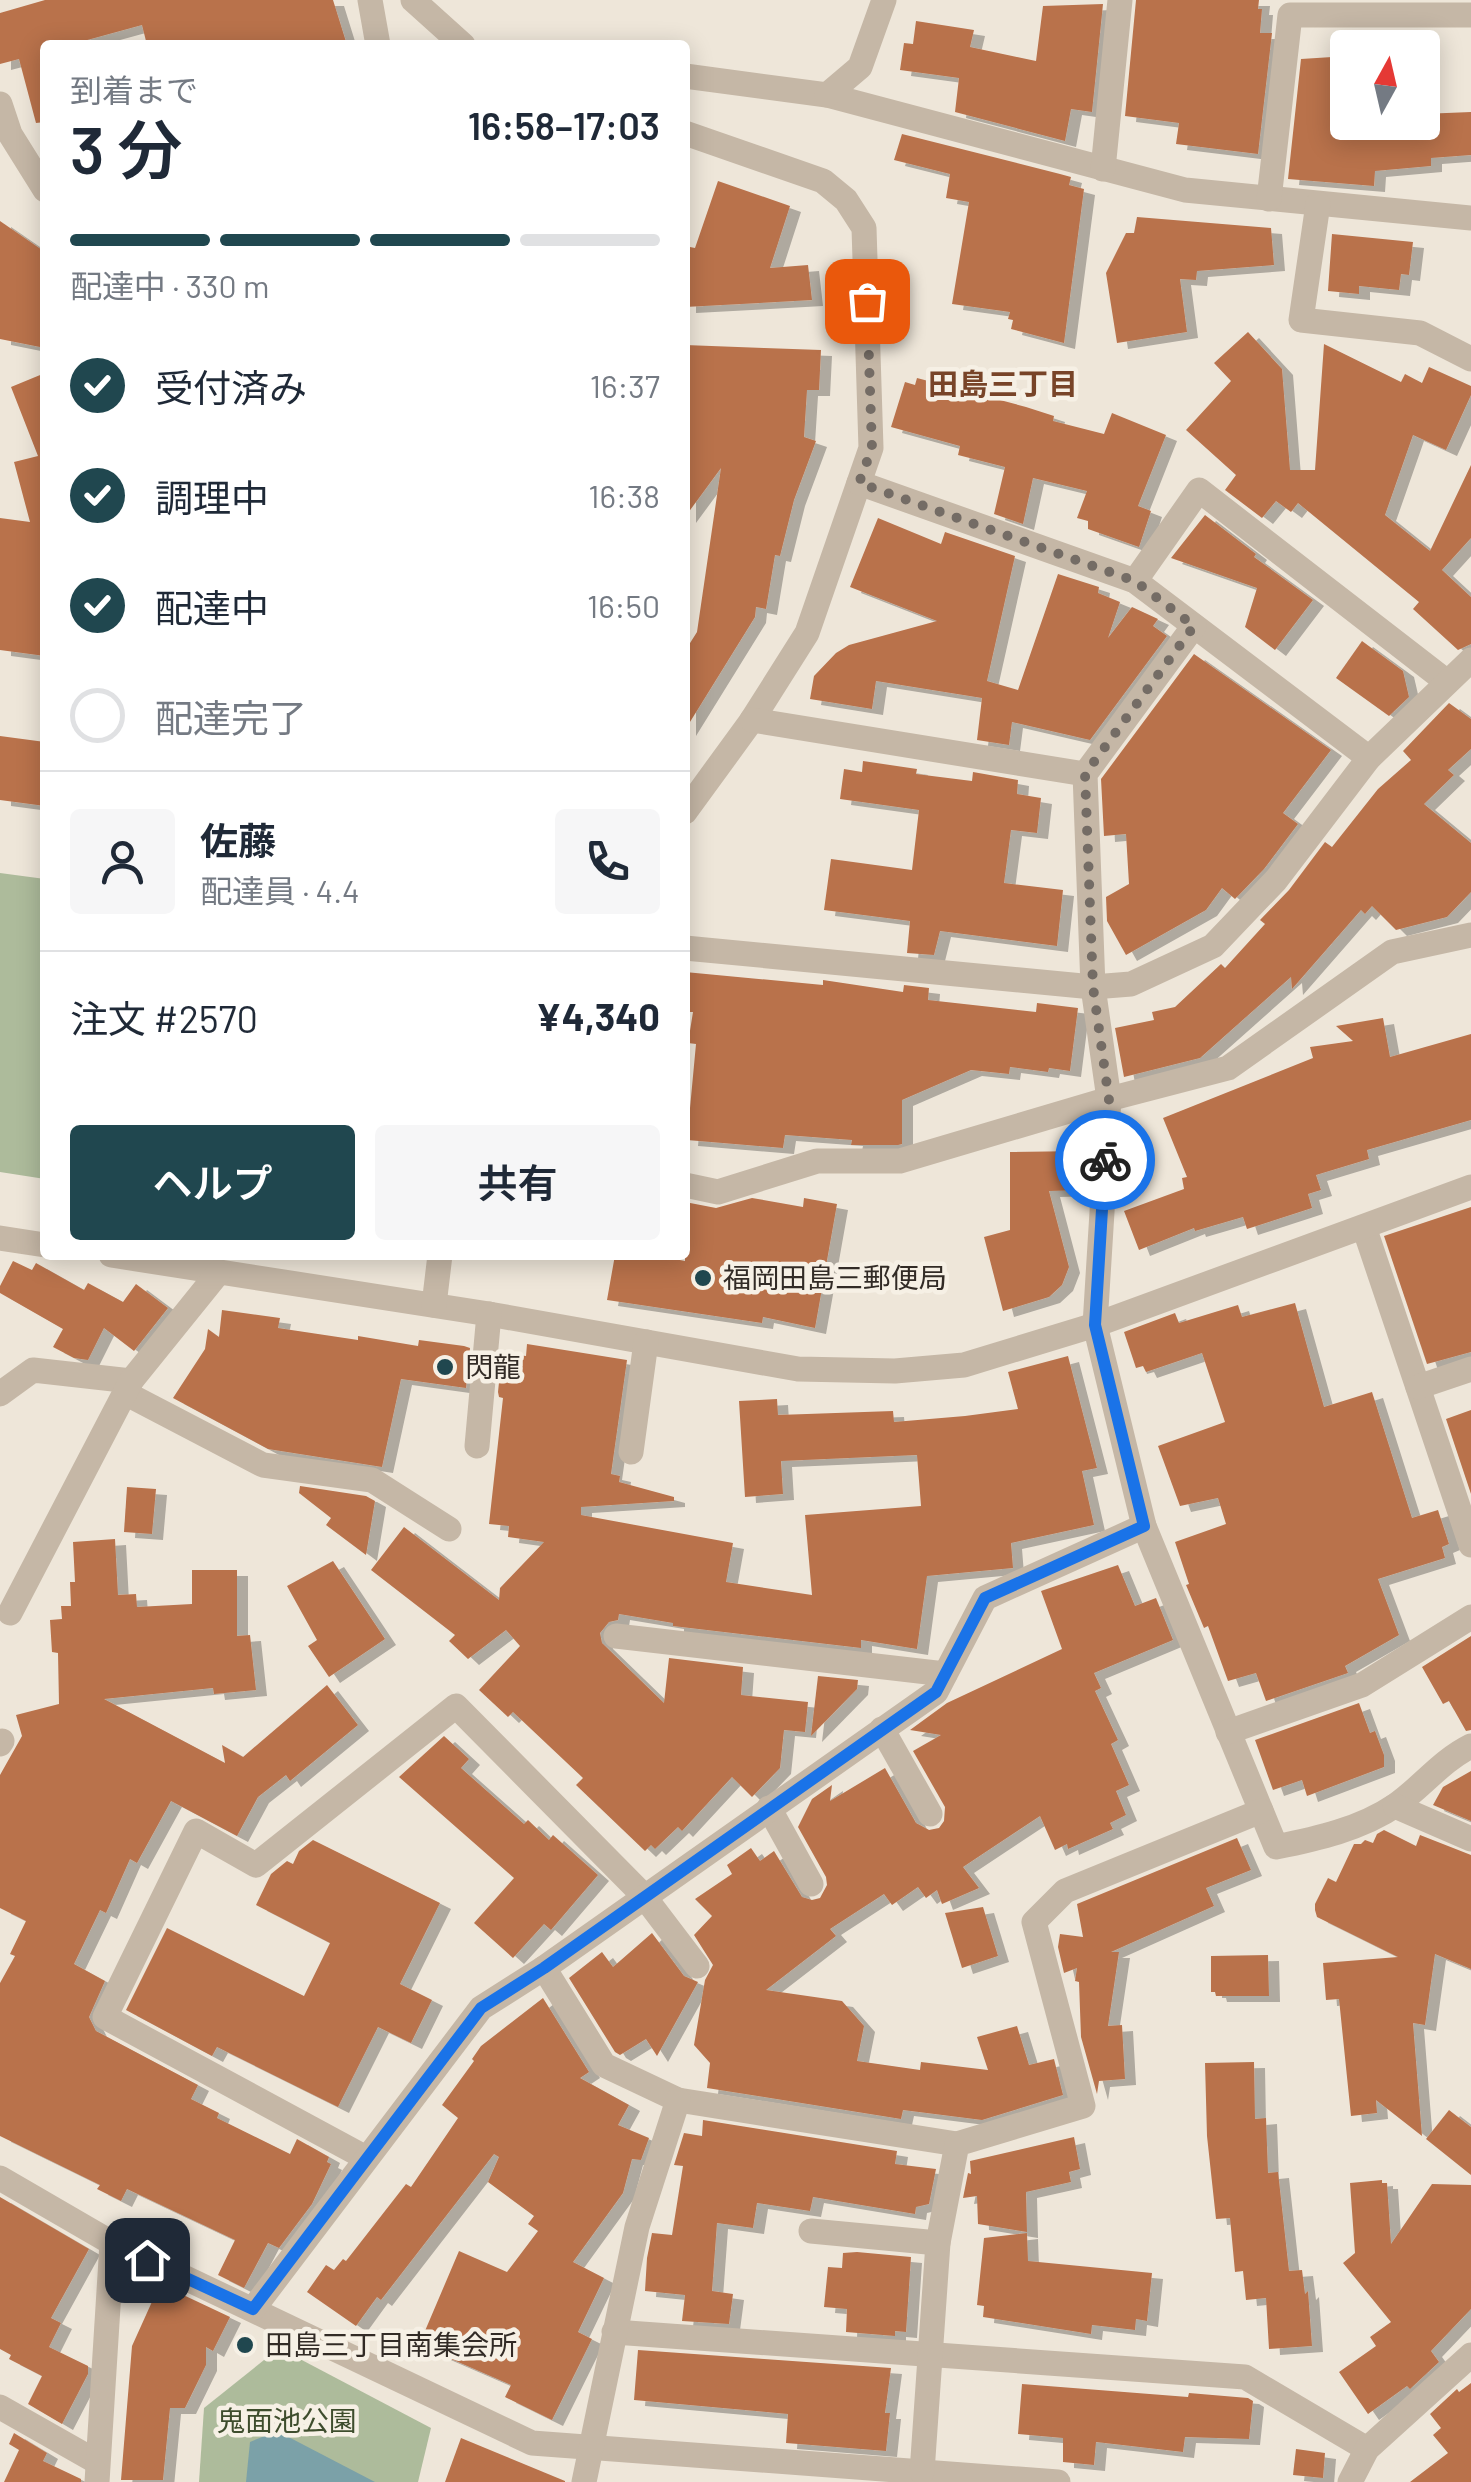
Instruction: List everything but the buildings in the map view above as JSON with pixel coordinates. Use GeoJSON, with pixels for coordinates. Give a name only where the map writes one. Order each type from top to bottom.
{"type":"FeatureCollection","features":[{"type":"Feature","properties":{"kind":"street"},"geometry":{"type":"LineString","coordinates":[[370,0],[377,40]]}},
{"type":"Feature","properties":{"kind":"street"},"geometry":{"type":"LineString","coordinates":[[413,0],[458,40]]}},
{"type":"Feature","properties":{"kind":"street"},"geometry":{"type":"LineString","coordinates":[[826,95],[860,67],[884,0]]}},
{"type":"Feature","properties":{"kind":"street"},"geometry":{"type":"LineString","coordinates":[[1103,169],[1120,0]]}},
{"type":"Feature","properties":{"kind":"street"},"geometry":{"type":"LineString","coordinates":[[1269,199],[1290,15],[1471,14]]}},
{"type":"Feature","properties":{"kind":"street"},"geometry":{"type":"LineString","coordinates":[[690,77],[826,95],[1185,190],[1471,218]]}},
{"type":"Feature","properties":{"kind":"street"},"geometry":{"type":"LineString","coordinates":[[0,104],[10,134],[40,173]]}},
{"type":"Feature","properties":{"kind":"street"},"geometry":{"type":"LineString","coordinates":[[690,134],[823,181],[846,200],[864,228],[872,448],[807,633],[752,720],[690,805]]}},
{"type":"Feature","properties":{"kind":"street"},"geometry":{"type":"LineString","coordinates":[[1318,204],[1301,320],[1420,334],[1471,360]]}},
{"type":"Feature","properties":{"kind":"street"},"geometry":{"type":"LineString","coordinates":[[859,483],[1135,581],[1369,758]]}},
{"type":"Feature","properties":{"kind":"street"},"geometry":{"type":"LineString","coordinates":[[1135,581],[1198,490],[1447,682]]}},
{"type":"Feature","properties":{"kind":"street"},"geometry":{"type":"LineString","coordinates":[[1194,626],[1085,774],[1093,987],[1109,1100],[1095,1325],[1144,1526],[1276,1847],[1326,1837],[1395,1806],[1448,1757],[1471,1746]]}},
{"type":"Feature","properties":{"kind":"street"},"geometry":{"type":"LineString","coordinates":[[690,948],[1093,987],[1131,984],[1213,946],[1276,880],[1369,758],[1471,660]]}},
{"type":"Feature","properties":{"kind":"street"},"geometry":{"type":"LineString","coordinates":[[752,720],[1085,774]]}},
{"type":"Feature","properties":{"kind":"street"},"geometry":{"type":"LineString","coordinates":[[690,1186],[718,1192],[817,1161],[900,1161],[1228,1068],[1392,952],[1471,935]]}},
{"type":"Feature","properties":{"kind":"street"},"geometry":{"type":"LineString","coordinates":[[143,1260],[489,1314],[798,1369],[896,1371],[964,1365],[1095,1325],[1471,1187]]}},
{"type":"Feature","properties":{"kind":"street"},"geometry":{"type":"LineString","coordinates":[[1364,1226],[1471,1545]]}},
{"type":"Feature","properties":{"kind":"street"},"geometry":{"type":"LineString","coordinates":[[0,1238],[40,1244]]}},
{"type":"Feature","properties":{"kind":"street"},"geometry":{"type":"LineString","coordinates":[[434,1305],[439,1260]]}},
{"type":"Feature","properties":{"kind":"street"},"geometry":{"type":"LineString","coordinates":[[10,1613],[128,1387],[219,1272]]}},
{"type":"Feature","properties":{"kind":"street"},"geometry":{"type":"LineString","coordinates":[[477,1446],[489,1314]]}},
{"type":"Feature","properties":{"kind":"street"},"geometry":{"type":"LineString","coordinates":[[631,1452],[646,1342]]}},
{"type":"Feature","properties":{"kind":"street"},"geometry":{"type":"LineString","coordinates":[[1418,1387],[1471,1369]]}},
{"type":"Feature","properties":{"kind":"street"},"geometry":{"type":"LineString","coordinates":[[0,1394],[33,1370],[128,1387],[263,1465],[372,1480],[449,1529]]}},
{"type":"Feature","properties":{"kind":"street"},"geometry":{"type":"LineString","coordinates":[[253,2309],[481,2008],[544,1968],[936,1692],[985,1598],[1144,1526]]}},
{"type":"Feature","properties":{"kind":"street"},"geometry":{"type":"LineString","coordinates":[[1228,1732],[1362,1685],[1471,1617]]}},
{"type":"Feature","properties":{"kind":"street"},"geometry":{"type":"LineString","coordinates":[[616,1636],[946,1674]]}},
{"type":"Feature","properties":{"kind":"street"},"geometry":{"type":"LineString","coordinates":[[366,2158],[105,2017],[196,1831],[256,1866],[456,1706],[643,1896],[696,1966]]}},
{"type":"Feature","properties":{"kind":"street"},"geometry":{"type":"LineString","coordinates":[[882,1730],[930,1814]]}},
{"type":"Feature","properties":{"kind":"street"},"geometry":{"type":"LineString","coordinates":[[1395,1806],[1471,1839]]}},
{"type":"Feature","properties":{"kind":"street"},"geometry":{"type":"LineString","coordinates":[[769,1808],[811,1884]]}},
{"type":"Feature","properties":{"kind":"street"},"geometry":{"type":"LineString","coordinates":[[544,1968],[604,2065],[678,2100],[957,2144],[1083,2106],[1034,1922],[1066,1891],[1261,1811]]}},
{"type":"Feature","properties":{"kind":"street"},"geometry":{"type":"LineString","coordinates":[[584,2482],[588,2447],[637,2227],[678,2100]]}},
{"type":"Feature","properties":{"kind":"street"},"geometry":{"type":"LineString","coordinates":[[922,2472],[938,2243],[957,2144]]}},
{"type":"Feature","properties":{"kind":"street"},"geometry":{"type":"LineString","coordinates":[[0,2178],[112,2243],[532,2444],[1058,2482]]}},
{"type":"Feature","properties":{"kind":"street"},"geometry":{"type":"LineString","coordinates":[[811,2231],[938,2243]]}},
{"type":"Feature","properties":{"kind":"street"},"geometry":{"type":"LineString","coordinates":[[97,2472],[112,2243]]}},
{"type":"Feature","properties":{"kind":"street"},"geometry":{"type":"LineString","coordinates":[[614,2332],[1244,2376],[1367,2449]]}},
{"type":"Feature","properties":{"kind":"street"},"geometry":{"type":"LineString","coordinates":[[1350,2482],[1367,2449],[1471,2355]]}},
{"type":"Feature","properties":{"kind":"street"},"geometry":{"type":"LineString","coordinates":[[0,2407],[97,2472]]}},
{"type":"Feature","properties":{"kind":"green space"},"geometry":{"type":"Polygon","coordinates":[[[0,873],[40,878],[40,1178],[0,1172],[0,873]]]}},
{"type":"Feature","properties":{"kind":"green space","name":"鬼面池公園"},"geometry":{"type":"Polygon","coordinates":[[[279,2348],[431,2428],[418,2482],[199,2482],[204,2408],[279,2348]]]}},
{"type":"Feature","properties":{"kind":"water"},"geometry":{"type":"Polygon","coordinates":[[[277,2431],[375,2482],[246,2482],[250,2442],[277,2431]]]}},
{"type":"Feature","properties":{"kind":"way so far"},"geometry":{"type":"LineString","coordinates":[[867,301],[872,448],[859,483],[1135,581],[1194,626],[1085,774],[1093,987],[1109,1100],[1105,1160]]}},
{"type":"Feature","properties":{"kind":"place","name":"福岡田島三郵便局"},"geometry":{"type":"Point","coordinates":[703,1278]}},
{"type":"Feature","properties":{"kind":"place","name":"閃龍"},"geometry":{"type":"Point","coordinates":[445,1367]}},
{"type":"Feature","properties":{"kind":"place","name":"田島三丁目南集会所"},"geometry":{"type":"Point","coordinates":[245,2345]}},
{"type":"Feature","properties":{"kind":"district","name":"田島三丁目"},"geometry":{"type":"Point","coordinates":[1003,385]}},
{"type":"Feature","properties":{"kind":"route"},"geometry":{"type":"LineString","coordinates":[[147,2260],[253,2309],[481,2008],[544,1968],[936,1692],[985,1598],[1144,1526],[1095,1325],[1105,1160]]}}]}
